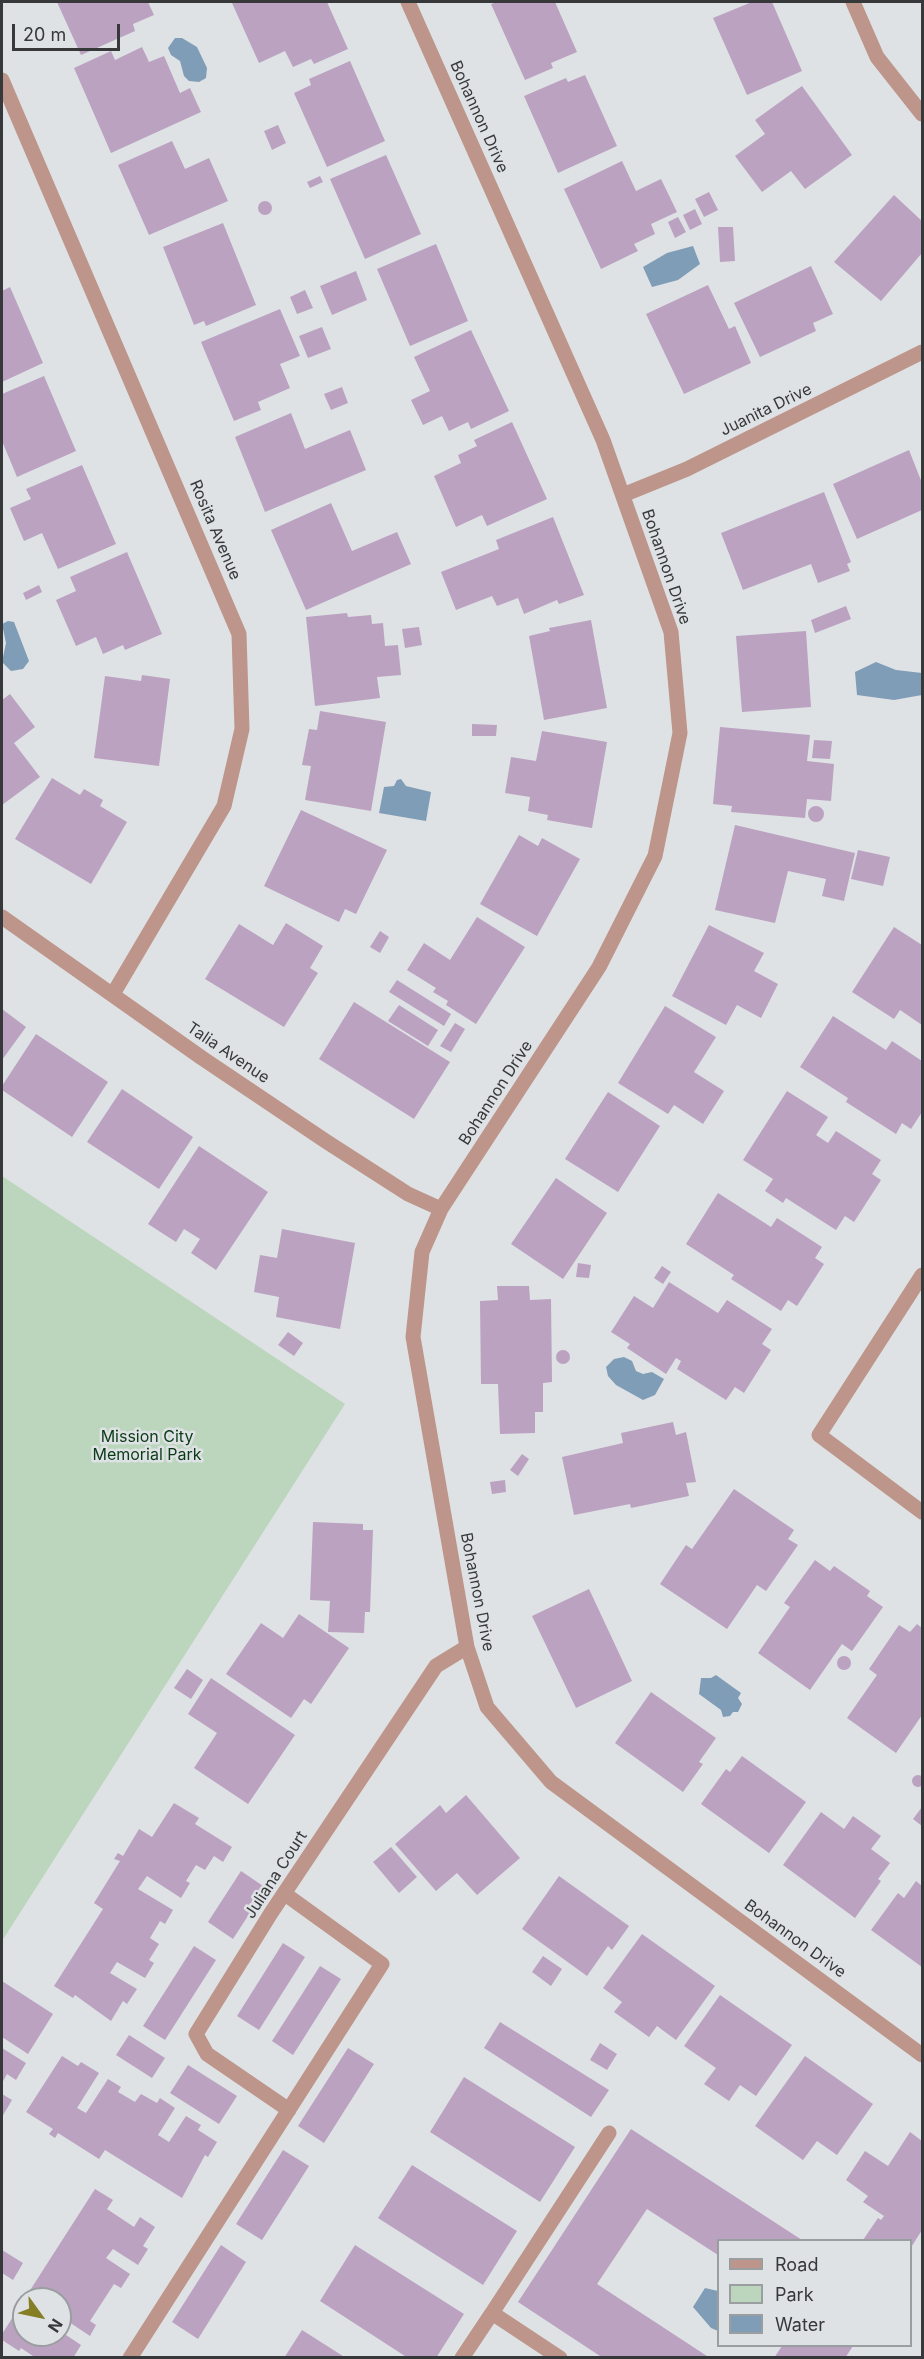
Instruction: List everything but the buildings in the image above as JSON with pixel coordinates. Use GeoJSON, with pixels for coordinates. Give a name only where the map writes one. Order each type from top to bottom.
{"type":"FeatureCollection","features":[{"type":"Feature","properties":{"kind":"street","name":"Bohannon Drive"},"geometry":{"type":"LineString","coordinates":[[408,2],[603,440],[670,632],[680,733],[655,856],[598,967],[441,1209],[422,1252],[413,1337],[467,1647],[487,1707],[551,1782],[922,2055]]}},
{"type":"Feature","properties":{"kind":"street"},"geometry":{"type":"LineString","coordinates":[[853,2],[877,57],[922,114]]}},
{"type":"Feature","properties":{"kind":"street","name":"Rosita Avenue"},"geometry":{"type":"LineString","coordinates":[[2,80],[239,634],[242,729],[224,806],[113,994]]}},
{"type":"Feature","properties":{"kind":"street","name":"Juanita Drive"},"geometry":{"type":"LineString","coordinates":[[623,495],[687,469],[922,352]]}},
{"type":"Feature","properties":{"kind":"street","name":"Talia Avenue"},"geometry":{"type":"LineString","coordinates":[[2,917],[202,1058],[327,1142],[408,1194],[441,1209]]}},
{"type":"Feature","properties":{"kind":"street"},"geometry":{"type":"LineString","coordinates":[[922,1275],[819,1435],[922,1512]]}},
{"type":"Feature","properties":{"kind":"street","name":"Juliana Court"},"geometry":{"type":"LineString","coordinates":[[289,2110],[207,2054],[196,2034],[285,1894],[436,1666],[467,1647]]}},
{"type":"Feature","properties":{"kind":"street"},"geometry":{"type":"LineString","coordinates":[[130,2358],[382,1964],[285,1894]]}},
{"type":"Feature","properties":{"kind":"street"},"geometry":{"type":"LineString","coordinates":[[462,2358],[609,2133]]}},
{"type":"Feature","properties":{"kind":"street"},"geometry":{"type":"LineString","coordinates":[[492,2313],[560,2358]]}},
{"type":"Feature","properties":{"kind":"green space","name":"Mission City Memorial Park"},"geometry":{"type":"Polygon","coordinates":[[[2,1176],[345,1404],[2,1941],[2,1176]]]}},
{"type":"Feature","properties":{"kind":"water"},"geometry":{"type":"Polygon","coordinates":[[[175,38],[182,38],[197,47],[207,68],[206,78],[199,82],[189,81],[184,76],[180,61],[171,55],[168,48],[175,38]]]}},
{"type":"Feature","properties":{"kind":"water"},"geometry":{"type":"Polygon","coordinates":[[[693,246],[700,264],[678,280],[652,287],[643,267],[667,253],[693,246]]]}},
{"type":"Feature","properties":{"kind":"water"},"geometry":{"type":"Polygon","coordinates":[[[8,621],[14,622],[29,661],[23,669],[11,671],[2,662],[6,643],[2,624],[8,621]]]}},
{"type":"Feature","properties":{"kind":"water"},"geometry":{"type":"Polygon","coordinates":[[[876,662],[896,670],[922,673],[922,695],[894,700],[857,695],[855,672],[876,662]]]}},
{"type":"Feature","properties":{"kind":"water"},"geometry":{"type":"Polygon","coordinates":[[[401,779],[406,786],[431,792],[426,821],[379,813],[384,787],[394,786],[397,780],[401,779]]]}},
{"type":"Feature","properties":{"kind":"water"},"geometry":{"type":"Polygon","coordinates":[[[624,1357],[632,1361],[636,1371],[643,1374],[652,1372],[664,1379],[655,1395],[643,1400],[616,1385],[608,1376],[606,1367],[614,1359],[624,1357]]]}},
{"type":"Feature","properties":{"kind":"water"},"geometry":{"type":"Polygon","coordinates":[[[716,1675],[741,1693],[738,1698],[742,1704],[738,1712],[733,1712],[730,1716],[723,1717],[721,1710],[699,1694],[701,1678],[711,1678],[716,1675]]]}},
{"type":"Feature","properties":{"kind":"water"},"geometry":{"type":"Polygon","coordinates":[[[705,2288],[717,2291],[717,2331],[711,2328],[693,2307],[705,2288]]]}}]}
